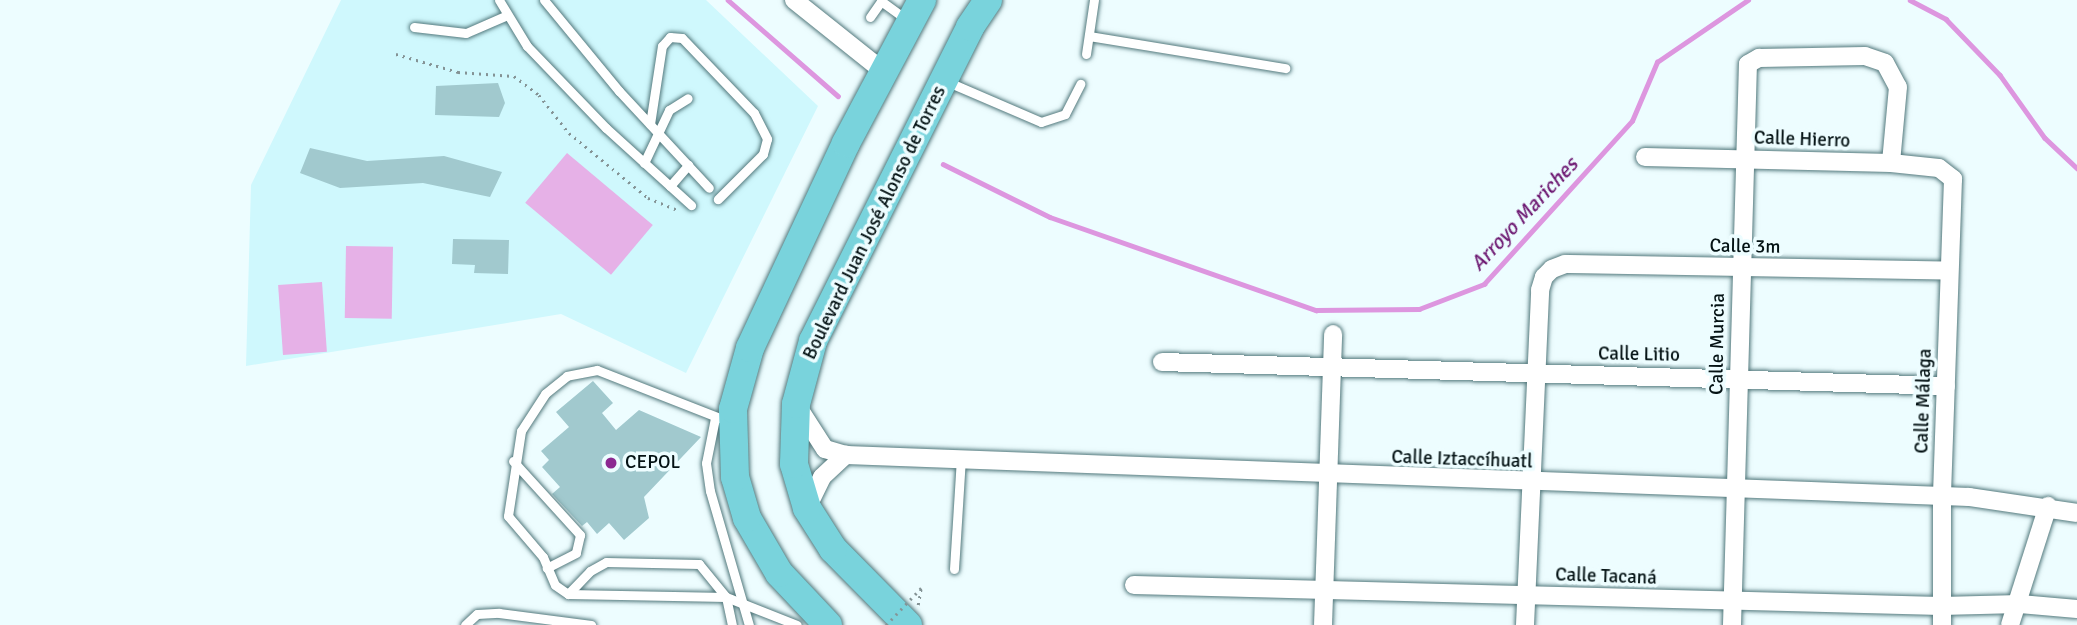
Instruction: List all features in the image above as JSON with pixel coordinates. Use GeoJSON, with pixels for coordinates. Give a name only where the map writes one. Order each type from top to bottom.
{"type":"FeatureCollection","features":[{"type":"Feature","properties":{"kind":"main road","name":"Boulevard Juan José Alonso de Torres"},"geometry":{"type":"LineString","coordinates":[[908,625],[833,549],[807,508],[794,464],[796,404],[813,341],[943,80],[988,0]]}},
{"type":"Feature","properties":{"kind":"main road"},"geometry":{"type":"LineString","coordinates":[[828,625],[779,573],[756,537],[735,477],[723,421],[750,348],[883,71],[915,11]]}},
{"type":"Feature","properties":{"kind":"street"},"geometry":{"type":"LineString","coordinates":[[794,0],[883,71]]}},
{"type":"Feature","properties":{"kind":"street","name":"Calle Murcia"},"geometry":{"type":"LineString","coordinates":[[1732,625],[1743,159],[1748,64],[1759,58],[1875,58],[1893,72],[1898,87],[1891,163]]}},
{"type":"Feature","properties":{"kind":"street","name":"Calle Hierro"},"geometry":{"type":"LineString","coordinates":[[1645,157],[1891,163],[1939,168],[1953,178]]}},
{"type":"Feature","properties":{"kind":"street","name":"Calle Málaga"},"geometry":{"type":"LineString","coordinates":[[1942,625],[1942,496],[1953,178]]}},
{"type":"Feature","properties":{"kind":"street","name":"Calle 3m"},"geometry":{"type":"LineString","coordinates":[[1536,374],[1544,276],[1565,264],[1949,271]]}},
{"type":"Feature","properties":{"kind":"street"},"geometry":{"type":"LineString","coordinates":[[1323,625],[1333,334]]}},
{"type":"Feature","properties":{"kind":"street","name":"Calle Litio"},"geometry":{"type":"LineString","coordinates":[[1162,362],[1946,386]]}},
{"type":"Feature","properties":{"kind":"street"},"geometry":{"type":"LineString","coordinates":[[1525,625],[1536,374]]}},
{"type":"Feature","properties":{"kind":"street","name":"Calle Iztaccíhuatl"},"geometry":{"type":"LineString","coordinates":[[796,404],[825,449],[846,455],[1326,477],[1942,496],[2048,506],[2077,513]]}},
{"type":"Feature","properties":{"kind":"street"},"geometry":{"type":"LineString","coordinates":[[807,508],[822,477],[846,455]]}},
{"type":"Feature","properties":{"kind":"street"},"geometry":{"type":"LineString","coordinates":[[2010,625],[2020,604],[2048,506]]}},
{"type":"Feature","properties":{"kind":"street","name":"Calle Tacaná"},"geometry":{"type":"LineString","coordinates":[[1134,586],[1941,606],[2020,604],[2077,609]]}},
{"type":"Feature","properties":{"kind":"lane"},"geometry":{"type":"LineString","coordinates":[[499,0],[505,16],[554,73],[644,163],[691,205]]}},
{"type":"Feature","properties":{"kind":"lane"},"geometry":{"type":"LineString","coordinates":[[544,0],[650,124],[709,188]]}},
{"type":"Feature","properties":{"kind":"lane"},"geometry":{"type":"LineString","coordinates":[[1086,54],[1094,0]]}},
{"type":"Feature","properties":{"kind":"lane"},"geometry":{"type":"LineString","coordinates":[[870,17],[881,1],[915,11]]}},
{"type":"Feature","properties":{"kind":"lane"},"geometry":{"type":"LineString","coordinates":[[414,27],[466,33],[505,16]]}},
{"type":"Feature","properties":{"kind":"lane"},"geometry":{"type":"LineString","coordinates":[[1089,36],[1285,68]]}},
{"type":"Feature","properties":{"kind":"lane"},"geometry":{"type":"LineString","coordinates":[[650,124],[662,46],[670,37],[682,38],[754,113],[767,139],[763,154],[718,199]]}},
{"type":"Feature","properties":{"kind":"lane"},"geometry":{"type":"LineString","coordinates":[[943,80],[1041,122],[1065,114],[1080,84]]}},
{"type":"Feature","properties":{"kind":"lane"},"geometry":{"type":"LineString","coordinates":[[644,163],[673,105],[688,98]]}},
{"type":"Feature","properties":{"kind":"lane"},"geometry":{"type":"LineString","coordinates":[[670,186],[688,165]]}},
{"type":"Feature","properties":{"kind":"lane"},"geometry":{"type":"LineString","coordinates":[[749,625],[745,603],[710,491],[706,463],[723,421],[597,370],[578,372],[554,385],[527,417],[513,461],[508,516],[547,568],[555,585],[568,594],[726,597],[745,603],[797,625]]}},
{"type":"Feature","properties":{"kind":"lane"},"geometry":{"type":"LineString","coordinates":[[954,569],[961,459]]}},
{"type":"Feature","properties":{"kind":"lane"},"geometry":{"type":"LineString","coordinates":[[513,461],[580,536],[576,553],[547,568]]}},
{"type":"Feature","properties":{"kind":"lane"},"geometry":{"type":"LineString","coordinates":[[568,594],[598,564],[644,561],[699,564],[726,597],[732,625]]}},
{"type":"Feature","properties":{"kind":"lane"},"geometry":{"type":"LineString","coordinates":[[465,625],[477,614],[499,613],[591,625]]}},
{"type":"Feature","properties":{"kind":"path"},"geometry":{"type":"LineString","coordinates":[[396,54],[458,72],[514,76],[539,95],[569,133],[649,198],[680,211]]}},
{"type":"Feature","properties":{"kind":"path"},"geometry":{"type":"LineString","coordinates":[[886,625],[922,588]]}},
{"type":"Feature","properties":{"kind":"shaded area"},"geometry":{"type":"Polygon","coordinates":[[[341,0],[706,0],[818,106],[686,373],[561,314],[246,366],[251,185],[341,0]]]}},
{"type":"Feature","properties":{"kind":"shaded area"},"geometry":{"type":"Polygon","coordinates":[[[567,153],[653,225],[611,275],[525,203],[567,153]]]}},
{"type":"Feature","properties":{"kind":"shaded area"},"geometry":{"type":"Polygon","coordinates":[[[346,246],[393,247],[392,319],[345,318],[346,246]]]}},
{"type":"Feature","properties":{"kind":"shaded area"},"geometry":{"type":"Polygon","coordinates":[[[322,282],[327,352],[283,355],[278,285],[322,282]]]}},
{"type":"Feature","properties":{"kind":"building"},"geometry":{"type":"Polygon","coordinates":[[[498,83],[505,103],[499,117],[435,115],[436,86],[498,83]]]}},
{"type":"Feature","properties":{"kind":"building"},"geometry":{"type":"Polygon","coordinates":[[[310,148],[367,161],[444,156],[502,172],[490,197],[423,183],[340,188],[300,173],[310,148]]]}},
{"type":"Feature","properties":{"kind":"building"},"geometry":{"type":"Polygon","coordinates":[[[453,239],[509,240],[508,274],[474,273],[475,265],[452,264],[453,239]]]}},
{"type":"Feature","properties":{"kind":"building","name":"CEPOL"},"geometry":{"type":"Polygon","coordinates":[[[593,381],[613,403],[602,413],[616,430],[639,410],[701,437],[644,497],[649,518],[624,540],[609,523],[597,534],[587,522],[582,526],[552,494],[560,487],[542,467],[549,460],[541,451],[569,427],[556,412],[593,381]]]}},
{"type":"Feature","properties":{"kind":"waterway","name":"Arroyo Mariches"},"geometry":{"type":"LineString","coordinates":[[728,0],[838,96]]}},
{"type":"Feature","properties":{"kind":"waterway","name":"Arroyo Mariches"},"geometry":{"type":"LineString","coordinates":[[943,164],[1050,217],[1316,310],[1419,309],[1484,284],[1632,121],[1657,62],[1748,0]]}},
{"type":"Feature","properties":{"kind":"waterway","name":"Arroyo Mariches"},"geometry":{"type":"LineString","coordinates":[[1910,0],[1946,19],[2000,75],[2045,138],[2077,168]]}},
{"type":"Feature","properties":{"kind":"place","name":"CEPOL"},"geometry":{"type":"Point","coordinates":[611,463]}}]}
